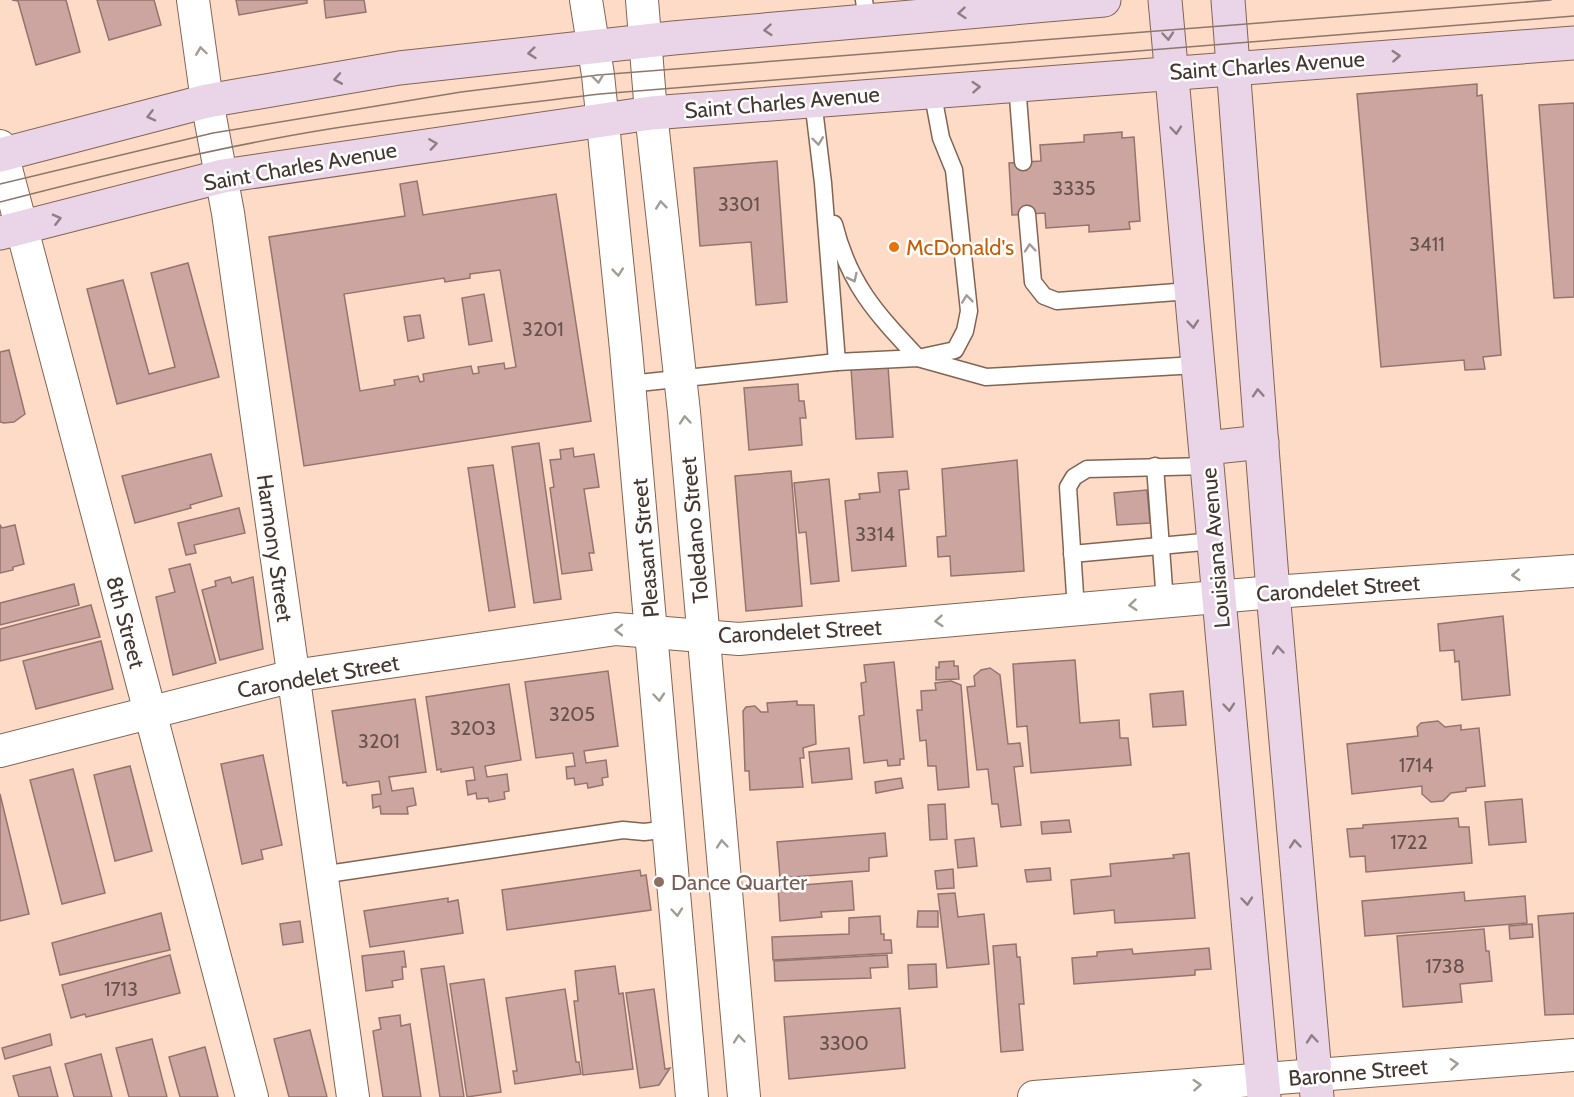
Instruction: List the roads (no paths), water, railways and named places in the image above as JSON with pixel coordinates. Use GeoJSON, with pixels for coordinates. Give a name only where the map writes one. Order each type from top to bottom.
{"type":"FeatureCollection","features":[{"type":"Feature","properties":{"kind":"main road"},"geometry":{"type":"LineString","coordinates":[[1,152],[207,101],[399,68],[645,41],[866,10],[1104,0]]}},
{"type":"Feature","properties":{"kind":"main road","name":"Louisiana Avenue"},"geometry":{"type":"LineString","coordinates":[[1165,0],[1263,1088]]}},
{"type":"Feature","properties":{"kind":"main road"},"geometry":{"type":"LineString","coordinates":[[1228,0],[1273,592],[1316,1086]]}},
{"type":"Feature","properties":{"kind":"main road","name":"Saint Charles Avenue"},"geometry":{"type":"LineString","coordinates":[[11,230],[222,176],[651,113],[1574,43]]}},
{"type":"Feature","properties":{"kind":"main road"},"geometry":{"type":"LineString","coordinates":[[1206,457],[1262,442]]}},
{"type":"Feature","properties":{"kind":"street","name":"Harmony Street"},"geometry":{"type":"LineString","coordinates":[[193,0],[207,101],[222,176],[352,1097]]}},
{"type":"Feature","properties":{"kind":"street","name":"Pleasant Street"},"geometry":{"type":"LineString","coordinates":[[586,0],[603,120],[653,632],[692,1097]]}},
{"type":"Feature","properties":{"kind":"street","name":"Toledano Street"},"geometry":{"type":"LineString","coordinates":[[642,0],[651,113],[681,380],[744,1097]]}},
{"type":"Feature","properties":{"kind":"street","name":"8th Street"},"geometry":{"type":"LineString","coordinates":[[1,152],[11,230],[150,712],[252,1097]]}},
{"type":"Feature","properties":{"kind":"street","name":"Carondelet Street"},"geometry":{"type":"LineString","coordinates":[[0,751],[293,676],[616,629],[739,639],[1273,592],[1574,571]]}},
{"type":"Feature","properties":{"kind":"street","name":"Baronne Street"},"geometry":{"type":"LineString","coordinates":[[1034,1097],[1316,1086],[1574,1055]]}},
{"type":"Feature","properties":{"kind":"lane"},"geometry":{"type":"LineString","coordinates":[[1017,84],[1023,162]]}},
{"type":"Feature","properties":{"kind":"lane"},"geometry":{"type":"LineString","coordinates":[[629,384],[837,362],[918,358],[955,351],[964,332],[969,311],[954,170],[941,138],[932,90]]}},
{"type":"Feature","properties":{"kind":"lane"},"geometry":{"type":"LineString","coordinates":[[813,100],[823,183],[837,362]]}},
{"type":"Feature","properties":{"kind":"lane"},"geometry":{"type":"LineString","coordinates":[[823,183],[841,252],[857,286],[918,358],[987,377],[1197,365]]}},
{"type":"Feature","properties":{"kind":"lane"},"geometry":{"type":"LineString","coordinates":[[1027,214],[1033,282],[1044,296],[1057,301],[1190,291]]}},
{"type":"Feature","properties":{"kind":"lane"},"geometry":{"type":"LineString","coordinates":[[1076,610],[1068,487],[1074,477],[1087,469],[1155,466],[1206,457]]}},
{"type":"Feature","properties":{"kind":"lane"},"geometry":{"type":"LineString","coordinates":[[1155,466],[1165,602]]}},
{"type":"Feature","properties":{"kind":"lane"},"geometry":{"type":"LineString","coordinates":[[1072,554],[1214,541]]}},
{"type":"Feature","properties":{"kind":"lane"},"geometry":{"type":"LineString","coordinates":[[321,875],[623,830],[644,832],[670,829]]}},
{"type":"Feature","properties":{"kind":"tram line"},"geometry":{"type":"LineString","coordinates":[[0,184],[213,133],[461,92],[598,75],[1551,0]]}},
{"type":"Feature","properties":{"kind":"tram line"},"geometry":{"type":"LineString","coordinates":[[0,202],[164,162],[287,136],[397,119],[600,94],[1574,16]]}},
{"type":"Feature","properties":{"kind":"place","name":"McDonald's"},"geometry":{"type":"Point","coordinates":[894,247]}},
{"type":"Feature","properties":{"kind":"place","name":"Dance Quarter"},"geometry":{"type":"Point","coordinates":[659,882]}}]}
